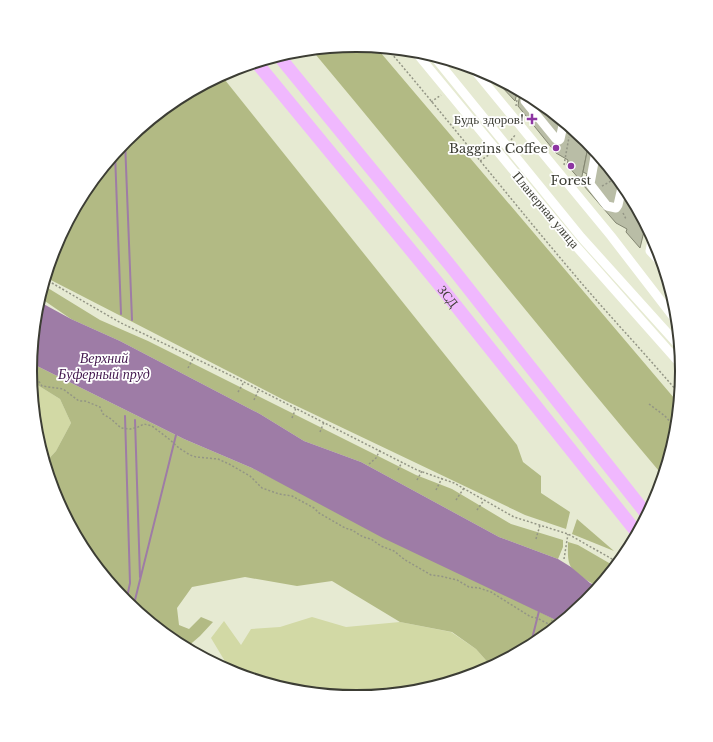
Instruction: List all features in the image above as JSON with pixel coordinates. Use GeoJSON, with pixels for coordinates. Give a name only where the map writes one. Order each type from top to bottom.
{"type":"FeatureCollection","features":[{"type":"Feature","properties":{"kind":"highway","name":"ЗСД"},"geometry":{"type":"LineString","coordinates":[[282,60],[453,269],[644,511]]}},
{"type":"Feature","properties":{"kind":"highway","name":"ЗСД"},"geometry":{"type":"LineString","coordinates":[[260,66],[437,282],[634,529]]}},
{"type":"Feature","properties":{"kind":"street","name":"Планерная улица"},"geometry":{"type":"LineString","coordinates":[[421,58],[574,244],[675,358]]}},
{"type":"Feature","properties":{"kind":"street","name":"Планерная улица"},"geometry":{"type":"LineString","coordinates":[[438,62],[581,238],[674,339]]}},
{"type":"Feature","properties":{"kind":"street"},"geometry":{"type":"LineString","coordinates":[[479,76],[597,219],[671,314]]}},
{"type":"Feature","properties":{"kind":"street"},"geometry":{"type":"LineString","coordinates":[[525,100],[556,139],[560,139],[563,127]]}},
{"type":"Feature","properties":{"kind":"street"},"geometry":{"type":"LineString","coordinates":[[595,158],[590,184],[595,191],[608,206],[616,208],[621,192]]}},
{"type":"Feature","properties":{"kind":"street"},"geometry":{"type":"LineString","coordinates":[[651,247],[650,251],[655,256]]}},
{"type":"Feature","properties":{"kind":"path"},"geometry":{"type":"LineString","coordinates":[[391,53],[475,152],[488,171],[570,270],[675,390]]}},
{"type":"Feature","properties":{"kind":"path"},"geometry":{"type":"LineString","coordinates":[[432,102],[447,90]]}},
{"type":"Feature","properties":{"kind":"path"},"geometry":{"type":"LineString","coordinates":[[564,165],[570,134]]}},
{"type":"Feature","properties":{"kind":"path"},"geometry":{"type":"LineString","coordinates":[[595,191],[612,180]]}},
{"type":"Feature","properties":{"kind":"path"},"geometry":{"type":"LineString","coordinates":[[622,212],[626,219]]}},
{"type":"Feature","properties":{"kind":"path"},"geometry":{"type":"LineString","coordinates":[[50,282],[121,323],[259,389],[402,462],[454,483],[514,517],[568,534],[614,560]]}},
{"type":"Feature","properties":{"kind":"path"},"geometry":{"type":"LineString","coordinates":[[188,368],[194,357]]}},
{"type":"Feature","properties":{"kind":"path"},"geometry":{"type":"LineString","coordinates":[[37,379],[42,386],[63,389],[79,401],[85,401],[100,407],[103,414],[121,428],[138,428],[144,424],[152,426],[190,455],[218,459],[229,464],[250,476],[262,488],[279,494],[292,496],[345,528],[394,551],[405,560],[431,575],[457,580],[468,587],[479,588],[491,592],[531,617],[537,618],[550,625]]}},
{"type":"Feature","properties":{"kind":"path"},"geometry":{"type":"LineString","coordinates":[[238,392],[244,382]]}},
{"type":"Feature","properties":{"kind":"path"},"geometry":{"type":"LineString","coordinates":[[254,400],[259,389]]}},
{"type":"Feature","properties":{"kind":"path"},"geometry":{"type":"LineString","coordinates":[[649,404],[665,416],[671,423]]}},
{"type":"Feature","properties":{"kind":"path"},"geometry":{"type":"LineString","coordinates":[[292,418],[296,408]]}},
{"type":"Feature","properties":{"kind":"path"},"geometry":{"type":"LineString","coordinates":[[320,432],[324,422]]}},
{"type":"Feature","properties":{"kind":"path"},"geometry":{"type":"LineString","coordinates":[[370,464],[376,458],[380,450]]}},
{"type":"Feature","properties":{"kind":"path"},"geometry":{"type":"LineString","coordinates":[[398,470],[402,462]]}},
{"type":"Feature","properties":{"kind":"path"},"geometry":{"type":"LineString","coordinates":[[418,480],[422,471]]}},
{"type":"Feature","properties":{"kind":"path"},"geometry":{"type":"LineString","coordinates":[[436,490],[442,478]]}},
{"type":"Feature","properties":{"kind":"path"},"geometry":{"type":"LineString","coordinates":[[456,500],[464,488]]}},
{"type":"Feature","properties":{"kind":"path"},"geometry":{"type":"LineString","coordinates":[[477,510],[484,500]]}},
{"type":"Feature","properties":{"kind":"path"},"geometry":{"type":"LineString","coordinates":[[536,539],[540,525]]}},
{"type":"Feature","properties":{"kind":"path"},"geometry":{"type":"LineString","coordinates":[[564,559],[568,534]]}},
{"type":"Feature","properties":{"kind":"green space"},"geometry":{"type":"Polygon","coordinates":[[[336,52],[380,52],[674,398],[670,433],[660,472],[575,371],[315,54],[336,52]]]}},
{"type":"Feature","properties":{"kind":"green space"},"geometry":{"type":"Polygon","coordinates":[[[225,80],[517,445],[523,462],[541,476],[541,493],[570,512],[566,529],[525,515],[282,399],[50,280],[61,249],[80,211],[91,193],[116,160],[146,131],[179,105],[225,80]]]}},
{"type":"Feature","properties":{"kind":"green space"},"geometry":{"type":"Polygon","coordinates":[[[48,288],[100,320],[148,341],[416,475],[452,489],[511,524],[563,540],[563,547],[558,559],[499,537],[361,462],[304,441],[260,414],[120,341],[71,319],[45,301],[48,288]]]}},
{"type":"Feature","properties":{"kind":"green space"},"geometry":{"type":"Polygon","coordinates":[[[37,366],[184,439],[252,468],[556,620],[534,637],[488,662],[476,649],[452,632],[400,622],[332,581],[297,586],[245,577],[192,587],[177,608],[179,625],[189,629],[201,617],[213,622],[191,644],[179,637],[146,611],[116,582],[91,549],[80,531],[61,493],[49,458],[56,451],[71,423],[60,399],[38,385],[37,366]]]}},
{"type":"Feature","properties":{"kind":"green space"},"geometry":{"type":"Polygon","coordinates":[[[38,385],[60,399],[71,423],[56,451],[49,458],[43,433],[38,385]]]}},
{"type":"Feature","properties":{"kind":"green space"},"geometry":{"type":"Polygon","coordinates":[[[577,519],[614,551],[572,534],[577,519]]]}},
{"type":"Feature","properties":{"kind":"green space"},"geometry":{"type":"Polygon","coordinates":[[[568,542],[578,545],[611,564],[594,585],[576,573],[571,567],[568,559],[568,542]]]}},
{"type":"Feature","properties":{"kind":"green space"},"geometry":{"type":"Polygon","coordinates":[[[312,617],[346,627],[400,622],[451,632],[476,649],[488,662],[439,680],[398,688],[377,690],[336,690],[315,688],[274,680],[234,666],[226,663],[211,638],[224,621],[241,645],[251,629],[280,627],[312,617]]]}},
{"type":"Feature","properties":{"kind":"water","name":"Верхний Буферный пруд"},"geometry":{"type":"Polygon","coordinates":[[[44,304],[71,319],[120,341],[260,414],[304,441],[361,462],[499,537],[558,559],[594,585],[556,620],[383,538],[252,468],[184,439],[37,366],[40,329],[44,304]]]}},
{"type":"Feature","properties":{"kind":"building"},"geometry":{"type":"Polygon","coordinates":[[[501,86],[517,94],[515,101],[501,86]]]}},
{"type":"Feature","properties":{"kind":"building"},"geometry":{"type":"Polygon","coordinates":[[[520,96],[551,118],[587,150],[581,181],[567,165],[568,160],[556,153],[518,106],[520,96]]]}},
{"type":"Feature","properties":{"kind":"building"},"geometry":{"type":"Polygon","coordinates":[[[587,150],[610,177],[633,211],[644,232],[640,248],[626,232],[627,229],[616,223],[584,186],[587,174],[583,172],[587,150]]]}},
{"type":"Feature","properties":{"kind":"waterway"},"geometry":{"type":"LineString","coordinates":[[125,151],[132,320]]}},
{"type":"Feature","properties":{"kind":"waterway"},"geometry":{"type":"LineString","coordinates":[[115,161],[121,314]]}},
{"type":"Feature","properties":{"kind":"waterway"},"geometry":{"type":"LineString","coordinates":[[125,416],[130,583],[128,594]]}},
{"type":"Feature","properties":{"kind":"waterway"},"geometry":{"type":"LineString","coordinates":[[135,420],[140,577]]}},
{"type":"Feature","properties":{"kind":"waterway"},"geometry":{"type":"LineString","coordinates":[[135,601],[176,435]]}},
{"type":"Feature","properties":{"kind":"waterway"},"geometry":{"type":"LineString","coordinates":[[532,638],[539,611]]}},
{"type":"Feature","properties":{"kind":"place","name":"Будь здоров!"},"geometry":{"type":"Point","coordinates":[532,119]}},
{"type":"Feature","properties":{"kind":"place","name":"Baggins Coffee"},"geometry":{"type":"Point","coordinates":[556,148]}},
{"type":"Feature","properties":{"kind":"place","name":"Forest"},"geometry":{"type":"Point","coordinates":[571,166]}}]}
